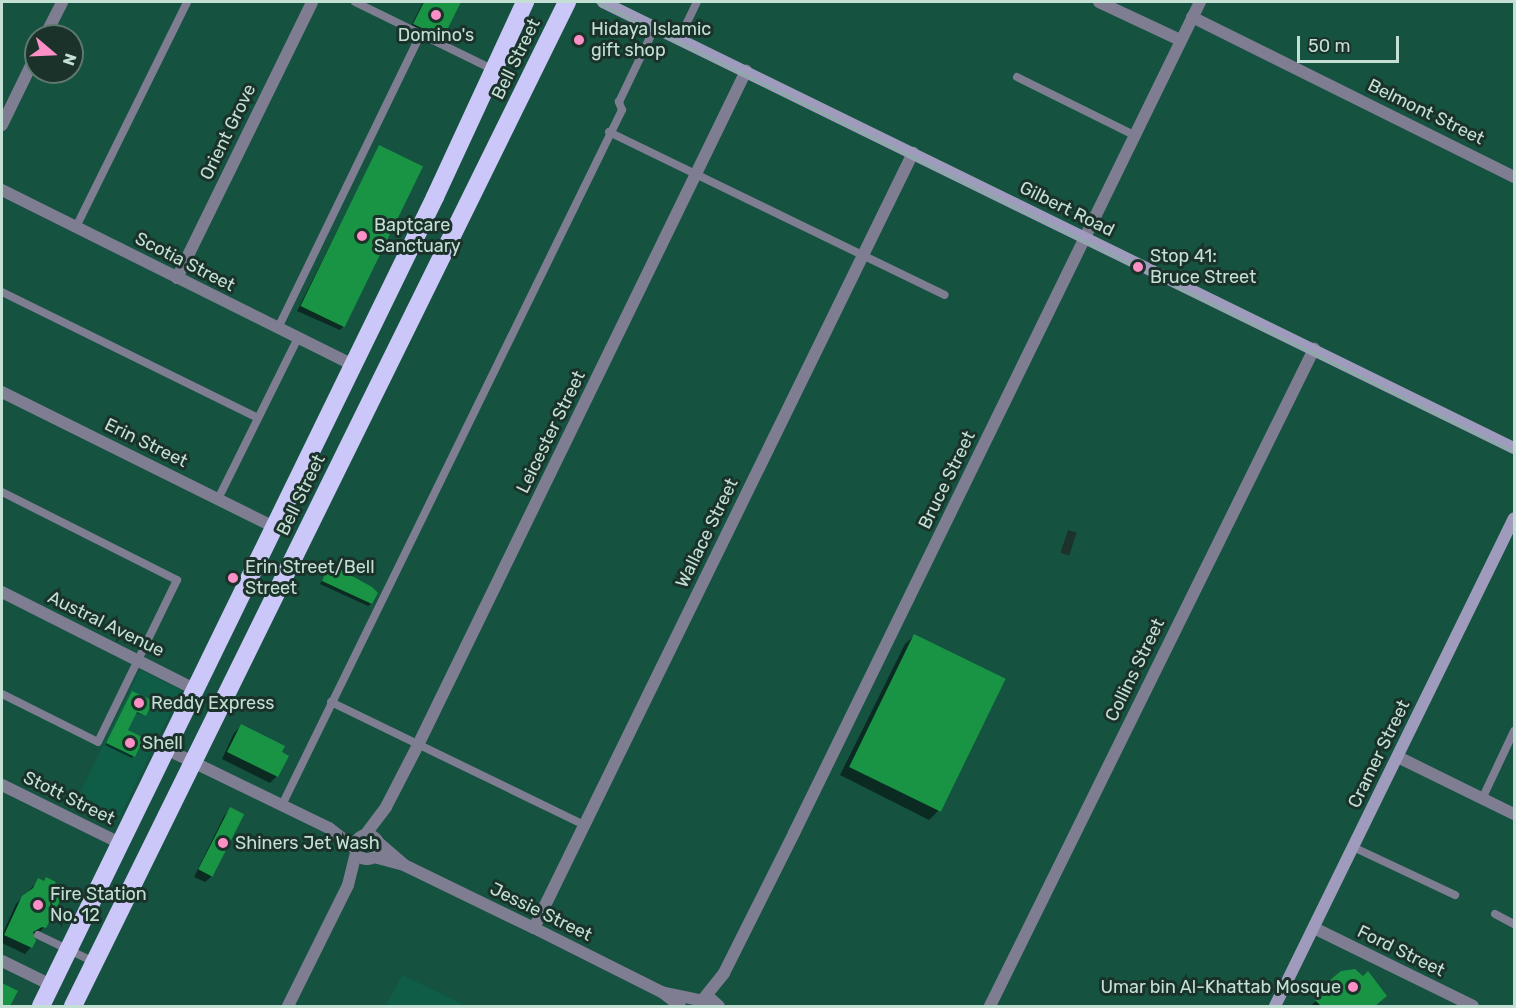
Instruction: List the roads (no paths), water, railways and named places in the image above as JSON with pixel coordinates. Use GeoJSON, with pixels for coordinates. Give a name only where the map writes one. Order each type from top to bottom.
{"type":"FeatureCollection","features":[{"type":"Feature","properties":{"kind":"highway","name":"Bell Street"},"geometry":{"type":"LineString","coordinates":[[41,1006],[164,748],[353,365],[525,2]]}},
{"type":"Feature","properties":{"kind":"highway","name":"Bell Street"},"geometry":{"type":"LineString","coordinates":[[73,1006],[567,2]]}},
{"type":"Feature","properties":{"kind":"street"},"geometry":{"type":"LineString","coordinates":[[51,24],[62,2]]}},
{"type":"Feature","properties":{"kind":"street","name":"Orient Grove"},"geometry":{"type":"LineString","coordinates":[[177,278],[312,2]]}},
{"type":"Feature","properties":{"kind":"street","name":"Gilbert Road"},"geometry":{"type":"LineString","coordinates":[[603,2],[1515,448]]}},
{"type":"Feature","properties":{"kind":"street"},"geometry":{"type":"LineString","coordinates":[[1099,2],[1180,40]]}},
{"type":"Feature","properties":{"kind":"street","name":"Bruce Street"},"geometry":{"type":"LineString","coordinates":[[698,1002],[724,973],[1200,2]]}},
{"type":"Feature","properties":{"kind":"street","name":"Belmont Street"},"geometry":{"type":"LineString","coordinates":[[1192,17],[1515,177]]}},
{"type":"Feature","properties":{"kind":"street","name":"Leicester Street"},"geometry":{"type":"LineString","coordinates":[[370,838],[418,745],[746,71]]}},
{"type":"Feature","properties":{"kind":"street"},"geometry":{"type":"LineString","coordinates":[[2,125],[24,80]]}},
{"type":"Feature","properties":{"kind":"street","name":"Wallace Street"},"geometry":{"type":"LineString","coordinates":[[534,928],[913,153]]}},
{"type":"Feature","properties":{"kind":"street","name":"Scotia Street"},"geometry":{"type":"LineString","coordinates":[[2,190],[353,365]]}},
{"type":"Feature","properties":{"kind":"street","name":"Collins Street"},"geometry":{"type":"LineString","coordinates":[[990,1006],[1314,349]]}},
{"type":"Feature","properties":{"kind":"street","name":"Erin Street"},"geometry":{"type":"LineString","coordinates":[[2,392],[274,527]]}},
{"type":"Feature","properties":{"kind":"street","name":"Cramer Street"},"geometry":{"type":"LineString","coordinates":[[1275,1006],[1515,518]]}},
{"type":"Feature","properties":{"kind":"street","name":"Austral Avenue"},"geometry":{"type":"LineString","coordinates":[[2,592],[194,688]]}},
{"type":"Feature","properties":{"kind":"street","name":"Jessie Street"},"geometry":{"type":"LineString","coordinates":[[164,748],[329,828],[370,838],[404,865],[662,992],[698,1002],[712,1000],[718,1006]]}},
{"type":"Feature","properties":{"kind":"street"},"geometry":{"type":"LineString","coordinates":[[1398,757],[1515,814]]}},
{"type":"Feature","properties":{"kind":"street","name":"Stott Street"},"geometry":{"type":"LineString","coordinates":[[2,785],[120,843]]}},
{"type":"Feature","properties":{"kind":"street","name":"Jessie Street"},"geometry":{"type":"LineString","coordinates":[[329,828],[361,857],[404,865]]}},
{"type":"Feature","properties":{"kind":"street"},"geometry":{"type":"LineString","coordinates":[[288,1006],[348,885],[371,858],[370,838],[356,841],[348,885]]}},
{"type":"Feature","properties":{"kind":"street","name":"Ford Street"},"geometry":{"type":"LineString","coordinates":[[1314,928],[1473,1006]]}},
{"type":"Feature","properties":{"kind":"street"},"geometry":{"type":"LineString","coordinates":[[2,961],[51,985]]}},
{"type":"Feature","properties":{"kind":"street","name":"Bruce Street"},"geometry":{"type":"LineString","coordinates":[[718,1006],[724,973]]}},
{"type":"Feature","properties":{"kind":"street","name":"Jessie Street"},"geometry":{"type":"LineString","coordinates":[[662,992],[680,1006]]}},
{"type":"Feature","properties":{"kind":"lane"},"geometry":{"type":"LineString","coordinates":[[76,227],[187,2]]}},
{"type":"Feature","properties":{"kind":"lane"},"geometry":{"type":"LineString","coordinates":[[355,2],[494,70]]}},
{"type":"Feature","properties":{"kind":"lane"},"geometry":{"type":"LineString","coordinates":[[679,39],[697,2]]}},
{"type":"Feature","properties":{"kind":"lane"},"geometry":{"type":"LineString","coordinates":[[282,805],[609,132],[622,110],[619,102],[655,27]]}},
{"type":"Feature","properties":{"kind":"lane"},"geometry":{"type":"LineString","coordinates":[[278,328],[421,34]]}},
{"type":"Feature","properties":{"kind":"lane"},"geometry":{"type":"LineString","coordinates":[[1017,77],[1136,136]]}},
{"type":"Feature","properties":{"kind":"lane"},"geometry":{"type":"LineString","coordinates":[[609,132],[945,295]]}},
{"type":"Feature","properties":{"kind":"lane"},"geometry":{"type":"LineString","coordinates":[[2,292],[258,418]]}},
{"type":"Feature","properties":{"kind":"lane"},"geometry":{"type":"LineString","coordinates":[[218,499],[298,338]]}},
{"type":"Feature","properties":{"kind":"lane"},"geometry":{"type":"LineString","coordinates":[[2,492],[177,580],[98,742],[2,694]]}},
{"type":"Feature","properties":{"kind":"lane"},"geometry":{"type":"LineString","coordinates":[[331,702],[584,825]]}},
{"type":"Feature","properties":{"kind":"lane"},"geometry":{"type":"LineString","coordinates":[[1482,799],[1515,731]]}},
{"type":"Feature","properties":{"kind":"lane"},"geometry":{"type":"LineString","coordinates":[[1353,847],[1455,895]]}},
{"type":"Feature","properties":{"kind":"lane"},"geometry":{"type":"LineString","coordinates":[[1495,914],[1515,924]]}},
{"type":"Feature","properties":{"kind":"lane"},"geometry":{"type":"LineString","coordinates":[[38,935],[94,962]]}},
{"type":"Feature","properties":{"kind":"tram line"},"geometry":{"type":"LineString","coordinates":[[596,2],[1514,452]]}},
{"type":"Feature","properties":{"kind":"place","name":"Domino's"},"geometry":{"type":"Point","coordinates":[436,15]}},
{"type":"Feature","properties":{"kind":"place","name":"Hidaya Islamic gift shop"},"geometry":{"type":"Point","coordinates":[579,40]}},
{"type":"Feature","properties":{"kind":"place","name":"Baptcare Sanctuary"},"geometry":{"type":"Point","coordinates":[362,236]}},
{"type":"Feature","properties":{"kind":"place","name":"Stop 41: Bruce Street"},"geometry":{"type":"Point","coordinates":[1138,267]}},
{"type":"Feature","properties":{"kind":"place","name":"Erin Street/Bell Street"},"geometry":{"type":"Point","coordinates":[233,578]}},
{"type":"Feature","properties":{"kind":"place","name":"Reddy Express"},"geometry":{"type":"Point","coordinates":[139,703]}},
{"type":"Feature","properties":{"kind":"place","name":"Shell"},"geometry":{"type":"Point","coordinates":[130,743]}},
{"type":"Feature","properties":{"kind":"place","name":"Shiners Jet Wash"},"geometry":{"type":"Point","coordinates":[223,843]}},
{"type":"Feature","properties":{"kind":"place","name":"Fire Station No. 12"},"geometry":{"type":"Point","coordinates":[38,905]}},
{"type":"Feature","properties":{"kind":"place","name":"Umar bin Al-Khattab Mosque"},"geometry":{"type":"Point","coordinates":[1353,987]}}]}
